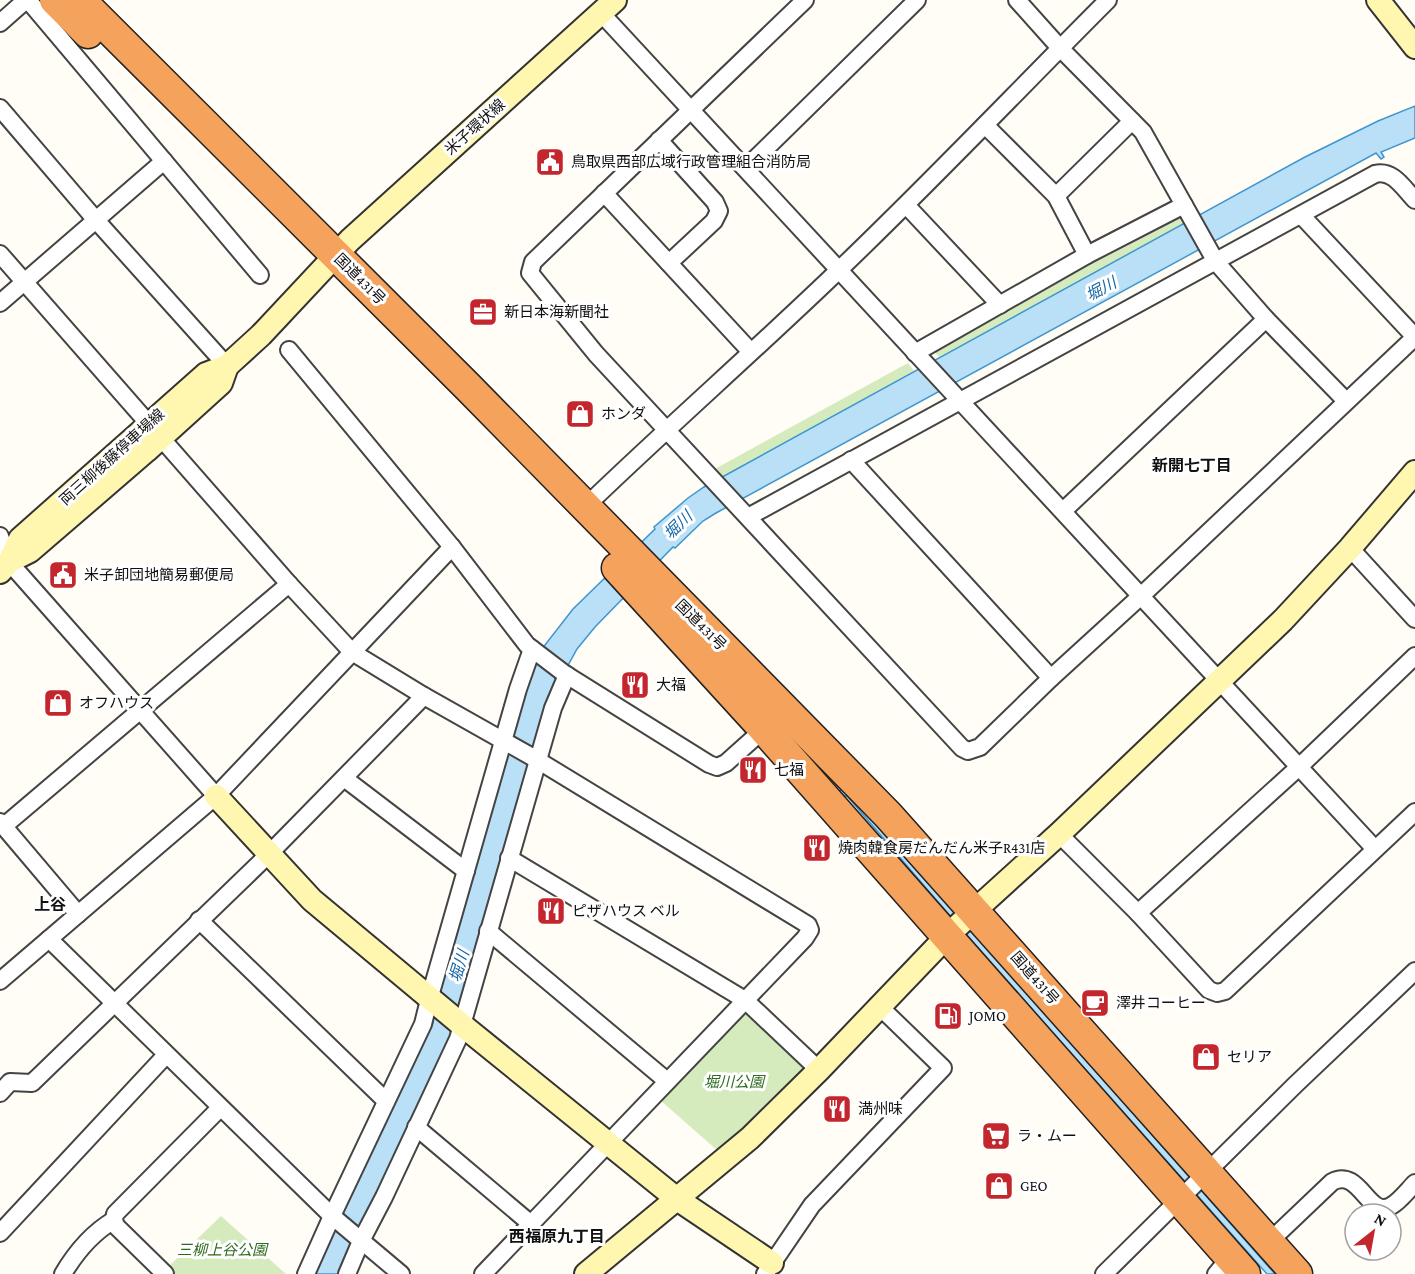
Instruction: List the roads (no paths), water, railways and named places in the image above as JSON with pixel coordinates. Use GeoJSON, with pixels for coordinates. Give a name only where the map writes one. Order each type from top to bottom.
{"type":"FeatureCollection","features":[{"type":"Feature","properties":{"kind":"highway","name":"国道431号"},"geometry":{"type":"LineString","coordinates":[[55,0],[238,187],[329,263],[585,507],[614,551]]}},
{"type":"Feature","properties":{"kind":"highway","name":"国道431号"},"geometry":{"type":"LineString","coordinates":[[80,0],[329,263],[650,588],[888,815],[1204,1174],[1297,1274]]}},
{"type":"Feature","properties":{"kind":"highway","name":"国道431号"},"geometry":{"type":"LineString","coordinates":[[650,588],[764,729],[1181,1196],[1230,1268]]}},
{"type":"Feature","properties":{"kind":"street"},"geometry":{"type":"LineString","coordinates":[[0,23],[27,0],[260,274]]}},
{"type":"Feature","properties":{"kind":"street"},"geometry":{"type":"LineString","coordinates":[[805,0],[533,262],[530,273],[596,354],[962,748],[968,751],[980,747],[1415,337],[1301,215]]}},
{"type":"Feature","properties":{"kind":"street"},"geometry":{"type":"LineString","coordinates":[[746,168],[917,0]]}},
{"type":"Feature","properties":{"kind":"street"},"geometry":{"type":"LineString","coordinates":[[1017,0],[1060,48],[1143,132],[1212,255],[1266,319],[1346,401]]}},
{"type":"Feature","properties":{"kind":"street"},"geometry":{"type":"LineString","coordinates":[[585,507],[840,269],[1108,0]]}},
{"type":"Feature","properties":{"kind":"street"},"geometry":{"type":"LineString","coordinates":[[1378,0],[1415,47]]}},
{"type":"Feature","properties":{"kind":"street"},"geometry":{"type":"LineString","coordinates":[[608,7],[690,110],[840,269],[954,396],[1064,511],[1375,849]]}},
{"type":"Feature","properties":{"kind":"street","name":"米子環状線"},"geometry":{"type":"LineString","coordinates":[[329,263],[608,7]]}},
{"type":"Feature","properties":{"kind":"street"},"geometry":{"type":"LineString","coordinates":[[0,108],[95,219],[227,366]]}},
{"type":"Feature","properties":{"kind":"street"},"geometry":{"type":"LineString","coordinates":[[1056,196],[1132,121]]}},
{"type":"Feature","properties":{"kind":"street"},"geometry":{"type":"LineString","coordinates":[[985,125],[1056,196],[1087,255]]}},
{"type":"Feature","properties":{"kind":"street"},"geometry":{"type":"LineString","coordinates":[[659,140],[714,202],[719,211],[714,220],[669,263]]}},
{"type":"Feature","properties":{"kind":"street"},"geometry":{"type":"LineString","coordinates":[[0,303],[164,161]]}},
{"type":"Feature","properties":{"kind":"street"},"geometry":{"type":"LineString","coordinates":[[744,512],[851,460],[954,396],[1212,255],[1301,215],[1381,172],[1393,177],[1415,200]]}},
{"type":"Feature","properties":{"kind":"street"},"geometry":{"type":"LineString","coordinates":[[604,194],[751,352]]}},
{"type":"Feature","properties":{"kind":"street"},"geometry":{"type":"LineString","coordinates":[[906,205],[999,305]]}},
{"type":"Feature","properties":{"kind":"street"},"geometry":{"type":"LineString","coordinates":[[917,355],[1087,255],[1188,212]]}},
{"type":"Feature","properties":{"kind":"street"},"geometry":{"type":"LineString","coordinates":[[0,254],[288,584],[352,652],[424,696],[538,760],[808,924],[809,933],[483,1274]]}},
{"type":"Feature","properties":{"kind":"street","name":"両三柳後藤停車場線"},"geometry":{"type":"LineString","coordinates":[[3,564],[20,539],[155,431],[206,374],[227,366],[261,335],[329,263]]}},
{"type":"Feature","properties":{"kind":"street"},"geometry":{"type":"LineString","coordinates":[[1064,511],[1266,319]]}},
{"type":"Feature","properties":{"kind":"street"},"geometry":{"type":"LineString","coordinates":[[289,350],[452,547],[527,645],[566,675],[714,766],[726,763],[764,729]]}},
{"type":"Feature","properties":{"kind":"street"},"geometry":{"type":"LineString","coordinates":[[851,460],[1051,678]]}},
{"type":"Feature","properties":{"kind":"street"},"geometry":{"type":"LineString","coordinates":[[586,1274],[750,1138],[819,1070],[949,934],[1059,834],[1283,620],[1350,548],[1415,472]]}},
{"type":"Feature","properties":{"kind":"street"},"geometry":{"type":"LineString","coordinates":[[0,536],[3,564],[140,710],[312,900],[677,1199],[769,1268],[812,1205],[943,1068],[879,1006]]}},
{"type":"Feature","properties":{"kind":"street"},"geometry":{"type":"LineString","coordinates":[[0,981],[216,796],[452,547]]}},
{"type":"Feature","properties":{"kind":"street"},"geometry":{"type":"LineString","coordinates":[[1350,548],[1415,619]]}},
{"type":"Feature","properties":{"kind":"street"},"geometry":{"type":"LineString","coordinates":[[78,914],[2,824],[288,584]]}},
{"type":"Feature","properties":{"kind":"street"},"geometry":{"type":"LineString","coordinates":[[306,1274],[423,1024],[503,741],[534,650]]}},
{"type":"Feature","properties":{"kind":"street"},"geometry":{"type":"LineString","coordinates":[[1138,913],[1300,766],[1415,656]]}},
{"type":"Feature","properties":{"kind":"street"},"geometry":{"type":"LineString","coordinates":[[347,1274],[458,1039],[553,708],[566,675]]}},
{"type":"Feature","properties":{"kind":"street"},"geometry":{"type":"LineString","coordinates":[[0,1093],[10,1082],[32,1083],[269,854],[424,696]]}},
{"type":"Feature","properties":{"kind":"street"},"geometry":{"type":"LineString","coordinates":[[344,778],[466,871]]}},
{"type":"Feature","properties":{"kind":"street"},"geometry":{"type":"LineString","coordinates":[[1059,834],[1138,913],[1209,990],[1217,993],[1225,991],[1415,812]]}},
{"type":"Feature","properties":{"kind":"street"},"geometry":{"type":"LineString","coordinates":[[509,858],[745,1000],[819,1070]]}},
{"type":"Feature","properties":{"kind":"street"},"geometry":{"type":"LineString","coordinates":[[199,920],[386,1101]]}},
{"type":"Feature","properties":{"kind":"street"},"geometry":{"type":"LineString","coordinates":[[488,931],[667,1081]]}},
{"type":"Feature","properties":{"kind":"street"},"geometry":{"type":"LineString","coordinates":[[49,939],[332,1216],[401,1274]]}},
{"type":"Feature","properties":{"kind":"street"},"geometry":{"type":"LineString","coordinates":[[1104,1274],[1181,1196],[1415,971]]}},
{"type":"Feature","properties":{"kind":"street"},"geometry":{"type":"LineString","coordinates":[[0,1233],[166,1055]]}},
{"type":"Feature","properties":{"kind":"street"},"geometry":{"type":"LineString","coordinates":[[165,1274],[116,1226],[115,1214],[220,1108]]}},
{"type":"Feature","properties":{"kind":"street"},"geometry":{"type":"LineString","coordinates":[[416,1127],[531,1224]]}},
{"type":"Feature","properties":{"kind":"street"},"geometry":{"type":"LineString","coordinates":[[1269,1242],[1339,1178],[1348,1179],[1374,1204],[1384,1208],[1391,1206],[1415,1183]]}},
{"type":"Feature","properties":{"kind":"street"},"geometry":{"type":"LineString","coordinates":[[63,1274],[75,1253],[104,1226],[114,1220]]}},
{"type":"Feature","properties":{"kind":"water","name":"堀川"},"geometry":{"type":"Polygon","coordinates":[[[1415,106],[1415,138],[1381,152],[1384,157],[1381,159],[1376,153],[703,521],[675,548],[673,547],[595,627],[577,649],[560,680],[491,895],[454,1036],[341,1274],[314,1274],[342,1204],[433,1023],[430,1016],[534,656],[573,609],[655,529],[654,527],[704,487],[1305,157],[1378,121],[1415,106]]]}},
{"type":"Feature","properties":{"kind":"water"},"geometry":{"type":"Polygon","coordinates":[[[794,739],[859,803],[1275,1274],[1267,1274],[968,937],[847,796],[835,796],[834,792],[842,790],[794,739]]]}},
{"type":"Feature","properties":{"kind":"place","name":"鳥取県西部広域行政管理組合消防局"},"geometry":{"type":"Point","coordinates":[550,162]}},
{"type":"Feature","properties":{"kind":"place","name":"新日本海新聞社"},"geometry":{"type":"Point","coordinates":[483,312]}},
{"type":"Feature","properties":{"kind":"place","name":"ホンダ"},"geometry":{"type":"Point","coordinates":[580,414]}},
{"type":"Feature","properties":{"kind":"place","name":"米子卸団地簡易郵便局"},"geometry":{"type":"Point","coordinates":[63,575]}},
{"type":"Feature","properties":{"kind":"place","name":"大福"},"geometry":{"type":"Point","coordinates":[635,685]}},
{"type":"Feature","properties":{"kind":"place","name":"オフハウス"},"geometry":{"type":"Point","coordinates":[58,703]}},
{"type":"Feature","properties":{"kind":"place","name":"七福"},"geometry":{"type":"Point","coordinates":[753,770]}},
{"type":"Feature","properties":{"kind":"place","name":"焼肉韓食房だんだん米子R431店"},"geometry":{"type":"Point","coordinates":[817,848]}},
{"type":"Feature","properties":{"kind":"place","name":"ピザハウス ベル"},"geometry":{"type":"Point","coordinates":[551,911]}},
{"type":"Feature","properties":{"kind":"place","name":"澤井コーヒー"},"geometry":{"type":"Point","coordinates":[1095,1003]}},
{"type":"Feature","properties":{"kind":"place","name":"JOMO"},"geometry":{"type":"Point","coordinates":[948,1016]}},
{"type":"Feature","properties":{"kind":"place","name":"セリア"},"geometry":{"type":"Point","coordinates":[1206,1057]}},
{"type":"Feature","properties":{"kind":"place","name":"満州味"},"geometry":{"type":"Point","coordinates":[837,1109]}},
{"type":"Feature","properties":{"kind":"place","name":"ラ・ムー"},"geometry":{"type":"Point","coordinates":[996,1136]}},
{"type":"Feature","properties":{"kind":"place","name":"GEO"},"geometry":{"type":"Point","coordinates":[999,1186]}},
{"type":"Feature","properties":{"kind":"district","name":"新開七丁目"},"geometry":{"type":"Point","coordinates":[1192,465]}},
{"type":"Feature","properties":{"kind":"district","name":"上谷"},"geometry":{"type":"Point","coordinates":[50,904]}},
{"type":"Feature","properties":{"kind":"district","name":"西福原九丁目"},"geometry":{"type":"Point","coordinates":[557,1236]}},
{"type":"Feature","properties":{"kind":"park label","name":"堀川公園"},"geometry":{"type":"Point","coordinates":[734,1082]}},
{"type":"Feature","properties":{"kind":"park label","name":"三柳上谷公園"},"geometry":{"type":"Point","coordinates":[222,1250]}}]}
